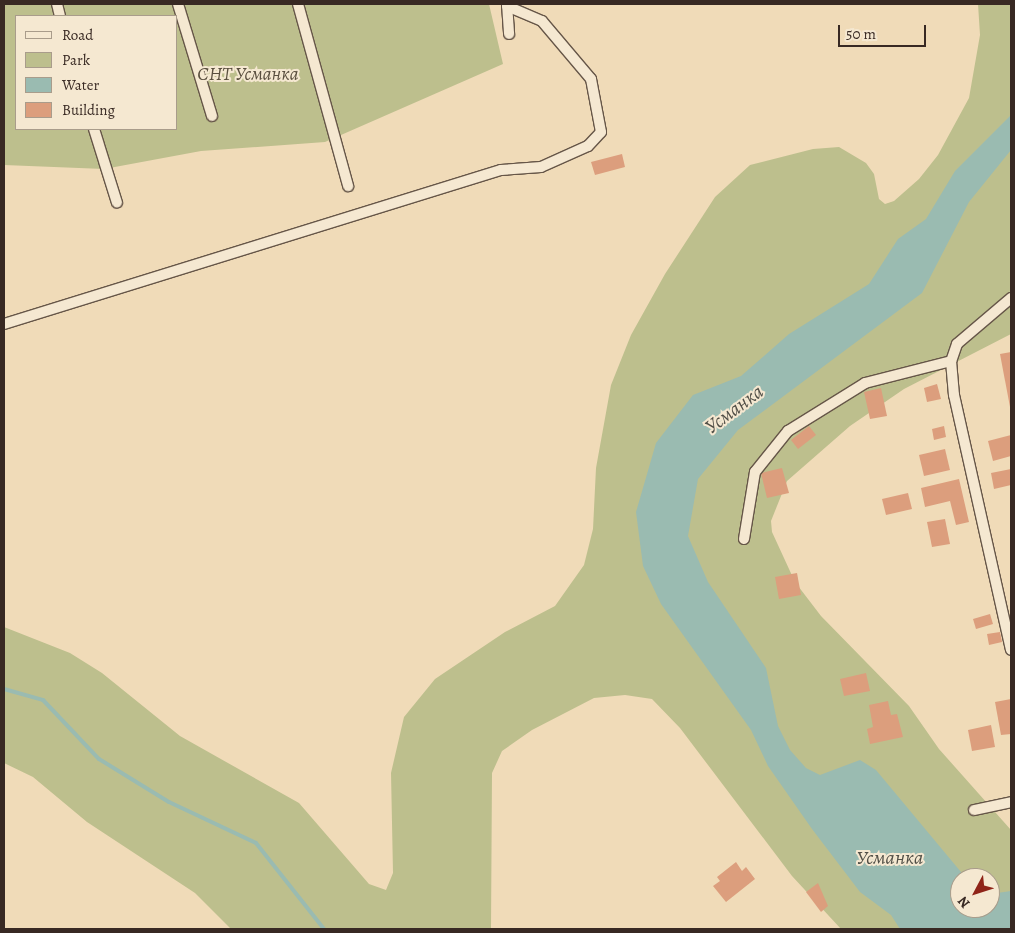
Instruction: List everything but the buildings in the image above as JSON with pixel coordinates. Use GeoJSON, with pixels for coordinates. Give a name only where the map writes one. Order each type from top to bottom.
{"type":"FeatureCollection","features":[{"type":"Feature","properties":{"kind":"street"},"geometry":{"type":"LineString","coordinates":[[178,4],[212,116]]}},
{"type":"Feature","properties":{"kind":"street"},"geometry":{"type":"LineString","coordinates":[[298,4],[348,186]]}},
{"type":"Feature","properties":{"kind":"street"},"geometry":{"type":"LineString","coordinates":[[4,324],[501,170],[542,167],[588,146],[601,132],[591,79],[542,21],[507,5],[509,34]]}},
{"type":"Feature","properties":{"kind":"street"},"geometry":{"type":"LineString","coordinates":[[94,130],[117,203]]}},
{"type":"Feature","properties":{"kind":"street"},"geometry":{"type":"LineString","coordinates":[[1011,298],[957,344],[951,361],[954,395],[1011,650]]}},
{"type":"Feature","properties":{"kind":"street"},"geometry":{"type":"LineString","coordinates":[[744,539],[754,472],[788,431],[865,383],[951,361]]}},
{"type":"Feature","properties":{"kind":"street"},"geometry":{"type":"LineString","coordinates":[[974,810],[1011,802]]}},
{"type":"Feature","properties":{"kind":"green space","name":"СНТ Усманка"},"geometry":{"type":"Polygon","coordinates":[[[4,4],[489,4],[503,64],[325,142],[201,151],[104,169],[4,165],[4,4]]]}},
{"type":"Feature","properties":{"kind":"green space"},"geometry":{"type":"Polygon","coordinates":[[[978,4],[1011,4],[1011,334],[904,389],[850,426],[787,481],[771,521],[772,532],[795,582],[821,616],[909,706],[939,749],[1011,830],[1011,929],[841,929],[792,876],[680,728],[652,699],[625,695],[594,698],[532,730],[502,751],[492,773],[491,929],[231,929],[195,893],[87,822],[33,777],[4,763],[4,627],[70,653],[102,673],[180,736],[299,803],[369,884],[386,890],[393,873],[391,773],[404,717],[435,679],[505,632],[555,606],[584,565],[593,529],[596,468],[611,385],[631,335],[665,274],[715,197],[750,165],[813,149],[839,147],[866,163],[874,174],[879,199],[885,204],[894,201],[919,179],[938,155],[969,98],[980,35],[978,4]]]}},
{"type":"Feature","properties":{"kind":"water","name":"Усманка"},"geometry":{"type":"Polygon","coordinates":[[[1011,115],[1011,150],[969,202],[922,293],[738,430],[698,479],[688,536],[708,582],[766,668],[778,726],[790,750],[806,768],[820,775],[860,760],[876,770],[958,868],[950,868],[950,918],[1000,918],[1000,893],[1011,891],[1011,929],[900,929],[891,915],[860,892],[812,829],[768,766],[751,730],[661,604],[643,566],[636,512],[656,443],[693,395],[741,376],[789,334],[869,284],[898,239],[926,219],[955,171],[1011,115]]]}},
{"type":"Feature","properties":{"kind":"waterway"},"geometry":{"type":"LineString","coordinates":[[4,689],[43,700],[99,759],[169,802],[256,843],[324,929]]}}]}
